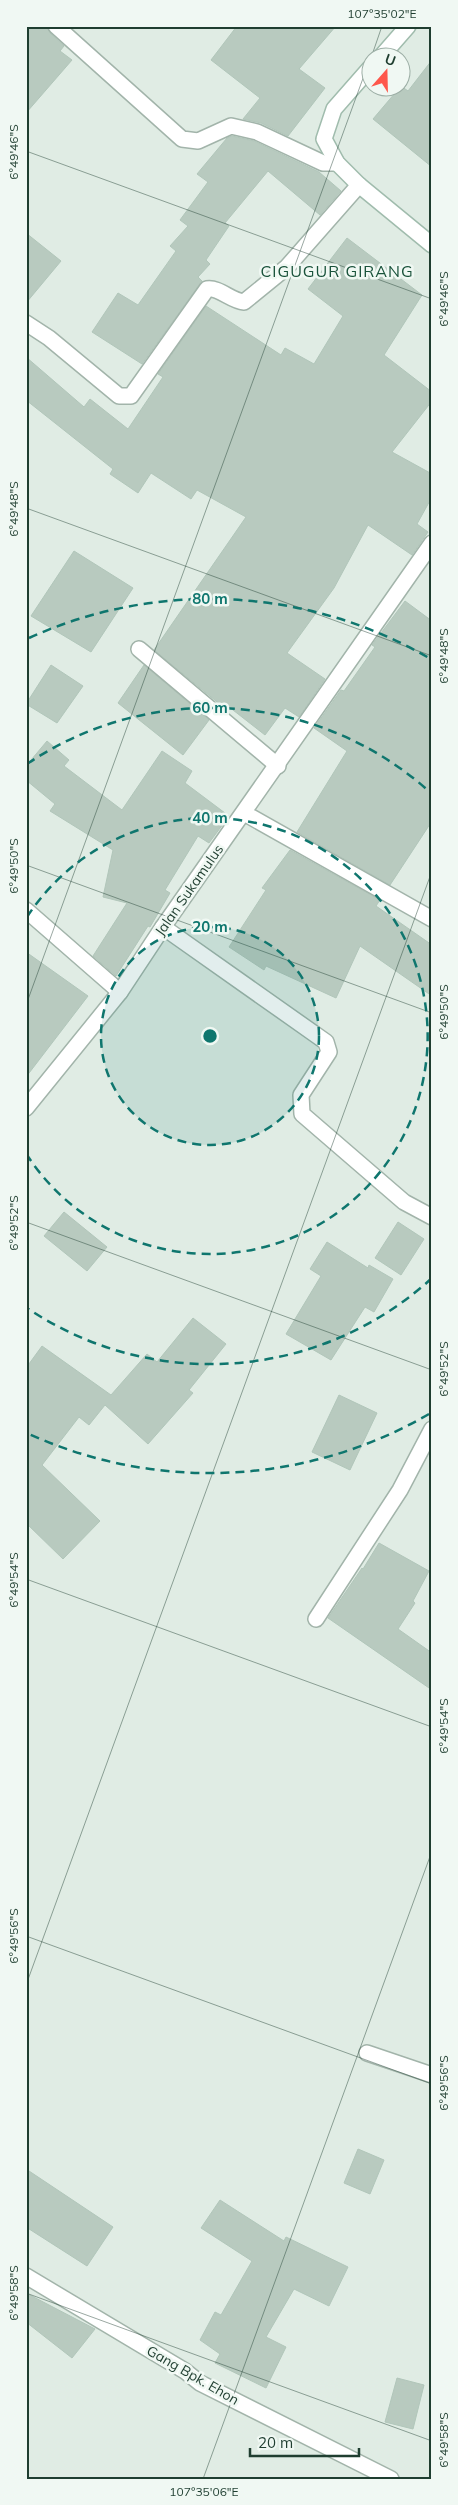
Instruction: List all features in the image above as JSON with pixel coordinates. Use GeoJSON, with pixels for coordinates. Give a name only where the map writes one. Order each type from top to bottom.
{"type":"FeatureCollection","features":[{"type":"Feature","properties":{"kind":"street"},"geometry":{"type":"LineString","coordinates":[[56,26],[182,139],[198,141],[231,126],[257,132],[323,163],[337,164]]}},
{"type":"Feature","properties":{"kind":"street"},"geometry":{"type":"LineString","coordinates":[[389,48],[408,26]]}},
{"type":"Feature","properties":{"kind":"street"},"geometry":{"type":"LineString","coordinates":[[360,79],[334,109],[324,139],[337,164],[359,185],[432,245]]}},
{"type":"Feature","properties":{"kind":"street"},"geometry":{"type":"LineString","coordinates":[[26,323],[49,338],[119,396],[131,396],[207,289],[212,288],[236,301],[244,302],[287,267],[359,185]]}},
{"type":"Feature","properties":{"kind":"street","name":"Jalan Sukamulus"},"geometry":{"type":"LineString","coordinates":[[26,1107],[120,992],[163,927],[278,766],[432,543]]}},
{"type":"Feature","properties":{"kind":"street"},"geometry":{"type":"LineString","coordinates":[[139,649],[278,766]]}},
{"type":"Feature","properties":{"kind":"street"},"geometry":{"type":"LineString","coordinates":[[244,813],[432,919]]}},
{"type":"Feature","properties":{"kind":"street"},"geometry":{"type":"LineString","coordinates":[[26,910],[120,992]]}},
{"type":"Feature","properties":{"kind":"street"},"geometry":{"type":"LineString","coordinates":[[163,927],[326,1042],[329,1052],[301,1095],[302,1114],[404,1202],[432,1217]]}},
{"type":"Feature","properties":{"kind":"street"},"geometry":{"type":"LineString","coordinates":[[316,1619],[400,1490],[432,1429]]}},
{"type":"Feature","properties":{"kind":"street"},"geometry":{"type":"LineString","coordinates":[[366,2053],[432,2075]]}},
{"type":"Feature","properties":{"kind":"street","name":"Gang Bpk. Ehon"},"geometry":{"type":"LineString","coordinates":[[26,2276],[185,2371],[200,2383],[391,2479]]}},
{"type":"Feature","properties":{"kind":"building"},"geometry":{"type":"Polygon","coordinates":[[[26,26],[47,26],[50,33],[64,46],[60,51],[72,60],[26,113],[26,26]]]}},
{"type":"Feature","properties":{"kind":"building"},"geometry":{"type":"Polygon","coordinates":[[[237,26],[336,26],[299,69],[325,88],[288,136],[261,123],[243,119],[260,98],[211,60],[237,26]]]}},
{"type":"Feature","properties":{"kind":"building"},"geometry":{"type":"Polygon","coordinates":[[[432,60],[432,167],[373,119],[391,98],[410,98],[410,88],[432,60]]]}},
{"type":"Feature","properties":{"kind":"building"},"geometry":{"type":"Polygon","coordinates":[[[232,136],[254,141],[319,172],[341,191],[320,215],[268,171],[225,223],[229,226],[206,260],[210,264],[198,277],[202,281],[142,364],[92,332],[118,293],[138,305],[176,251],[170,246],[188,226],[180,220],[208,182],[197,174],[227,138],[232,136]]]}},
{"type":"Feature","properties":{"kind":"building"},"geometry":{"type":"Polygon","coordinates":[[[26,233],[61,261],[26,303],[26,233]]]}},
{"type":"Feature","properties":{"kind":"building"},"geometry":{"type":"Polygon","coordinates":[[[347,238],[422,295],[384,355],[432,392],[432,401],[392,452],[432,474],[432,497],[417,524],[428,532],[412,555],[368,525],[334,588],[287,653],[325,679],[299,717],[285,708],[265,735],[224,703],[222,706],[154,650],[246,517],[197,490],[191,499],[151,473],[138,493],[110,474],[113,469],[26,400],[26,357],[84,407],[90,399],[128,429],[163,377],[158,374],[206,306],[281,355],[285,348],[314,364],[343,316],[308,289],[347,238]]]}},
{"type":"Feature","properties":{"kind":"building"},"geometry":{"type":"Polygon","coordinates":[[[74,551],[133,588],[91,652],[31,616],[74,551]]]}},
{"type":"Feature","properties":{"kind":"building"},"geometry":{"type":"Polygon","coordinates":[[[405,601],[432,621],[432,821],[390,885],[297,832],[347,751],[314,728],[341,690],[344,691],[375,647],[372,645],[405,601]]]}},
{"type":"Feature","properties":{"kind":"building"},"geometry":{"type":"Polygon","coordinates":[[[51,665],[83,686],[57,723],[26,704],[51,665]]]}},
{"type":"Feature","properties":{"kind":"building"},"geometry":{"type":"Polygon","coordinates":[[[144,665],[209,720],[183,755],[118,703],[144,665]]]}},
{"type":"Feature","properties":{"kind":"building"},"geometry":{"type":"Polygon","coordinates":[[[47,741],[69,760],[64,766],[122,810],[162,751],[192,771],[185,783],[229,816],[209,843],[198,836],[165,890],[170,893],[150,927],[148,926],[116,976],[93,956],[127,903],[103,897],[113,850],[50,811],[55,804],[26,780],[26,766],[47,741]]]}},
{"type":"Feature","properties":{"kind":"building"},"geometry":{"type":"Polygon","coordinates":[[[290,850],[380,900],[376,906],[432,945],[432,996],[360,946],[336,998],[266,966],[264,970],[229,947],[266,890],[262,888],[290,850]]]}},
{"type":"Feature","properties":{"kind":"building"},"geometry":{"type":"Polygon","coordinates":[[[26,952],[88,996],[26,1077],[26,952]]]}},
{"type":"Feature","properties":{"kind":"building"},"geometry":{"type":"Polygon","coordinates":[[[64,1212],[107,1247],[87,1271],[44,1236],[64,1212]]]}},
{"type":"Feature","properties":{"kind":"building"},"geometry":{"type":"Polygon","coordinates":[[[398,1222],[424,1239],[401,1275],[375,1258],[398,1222]]]}},
{"type":"Feature","properties":{"kind":"building"},"geometry":{"type":"Polygon","coordinates":[[[327,1242],[368,1268],[369,1265],[393,1279],[374,1312],[365,1307],[331,1360],[286,1334],[321,1276],[310,1269],[327,1242]]]}},
{"type":"Feature","properties":{"kind":"building"},"geometry":{"type":"Polygon","coordinates":[[[193,1318],[226,1344],[189,1390],[193,1393],[148,1444],[105,1405],[89,1425],[79,1417],[42,1465],[100,1521],[63,1559],[26,1523],[26,1368],[42,1346],[111,1395],[147,1354],[157,1362],[193,1318]]]}},
{"type":"Feature","properties":{"kind":"building"},"geometry":{"type":"Polygon","coordinates":[[[339,1395],[377,1413],[350,1470],[312,1452],[339,1395]]]}},
{"type":"Feature","properties":{"kind":"building"},"geometry":{"type":"Polygon","coordinates":[[[379,1543],[429,1571],[413,1601],[415,1603],[398,1629],[432,1653],[432,1690],[328,1618],[379,1543]]]}},
{"type":"Feature","properties":{"kind":"building"},"geometry":{"type":"Polygon","coordinates":[[[358,2149],[384,2160],[370,2194],[344,2183],[358,2149]]]}},
{"type":"Feature","properties":{"kind":"building"},"geometry":{"type":"Polygon","coordinates":[[[26,2169],[113,2227],[87,2266],[26,2227],[26,2169]]]}},
{"type":"Feature","properties":{"kind":"building"},"geometry":{"type":"Polygon","coordinates":[[[220,2200],[284,2241],[286,2237],[348,2267],[329,2306],[294,2289],[266,2337],[286,2347],[266,2388],[215,2363],[220,2354],[200,2340],[215,2312],[221,2315],[252,2261],[201,2228],[220,2200]]]}},
{"type":"Feature","properties":{"kind":"building"},"geometry":{"type":"Polygon","coordinates":[[[26,2293],[95,2329],[72,2358],[26,2322],[26,2293]]]}},
{"type":"Feature","properties":{"kind":"building"},"geometry":{"type":"Polygon","coordinates":[[[397,2378],[424,2385],[413,2429],[385,2422],[397,2378]]]}},
{"type":"Feature","properties":{"kind":"district","name":"CIGUGUR GIRANG"},"geometry":{"type":"Point","coordinates":[337,271]}}]}
